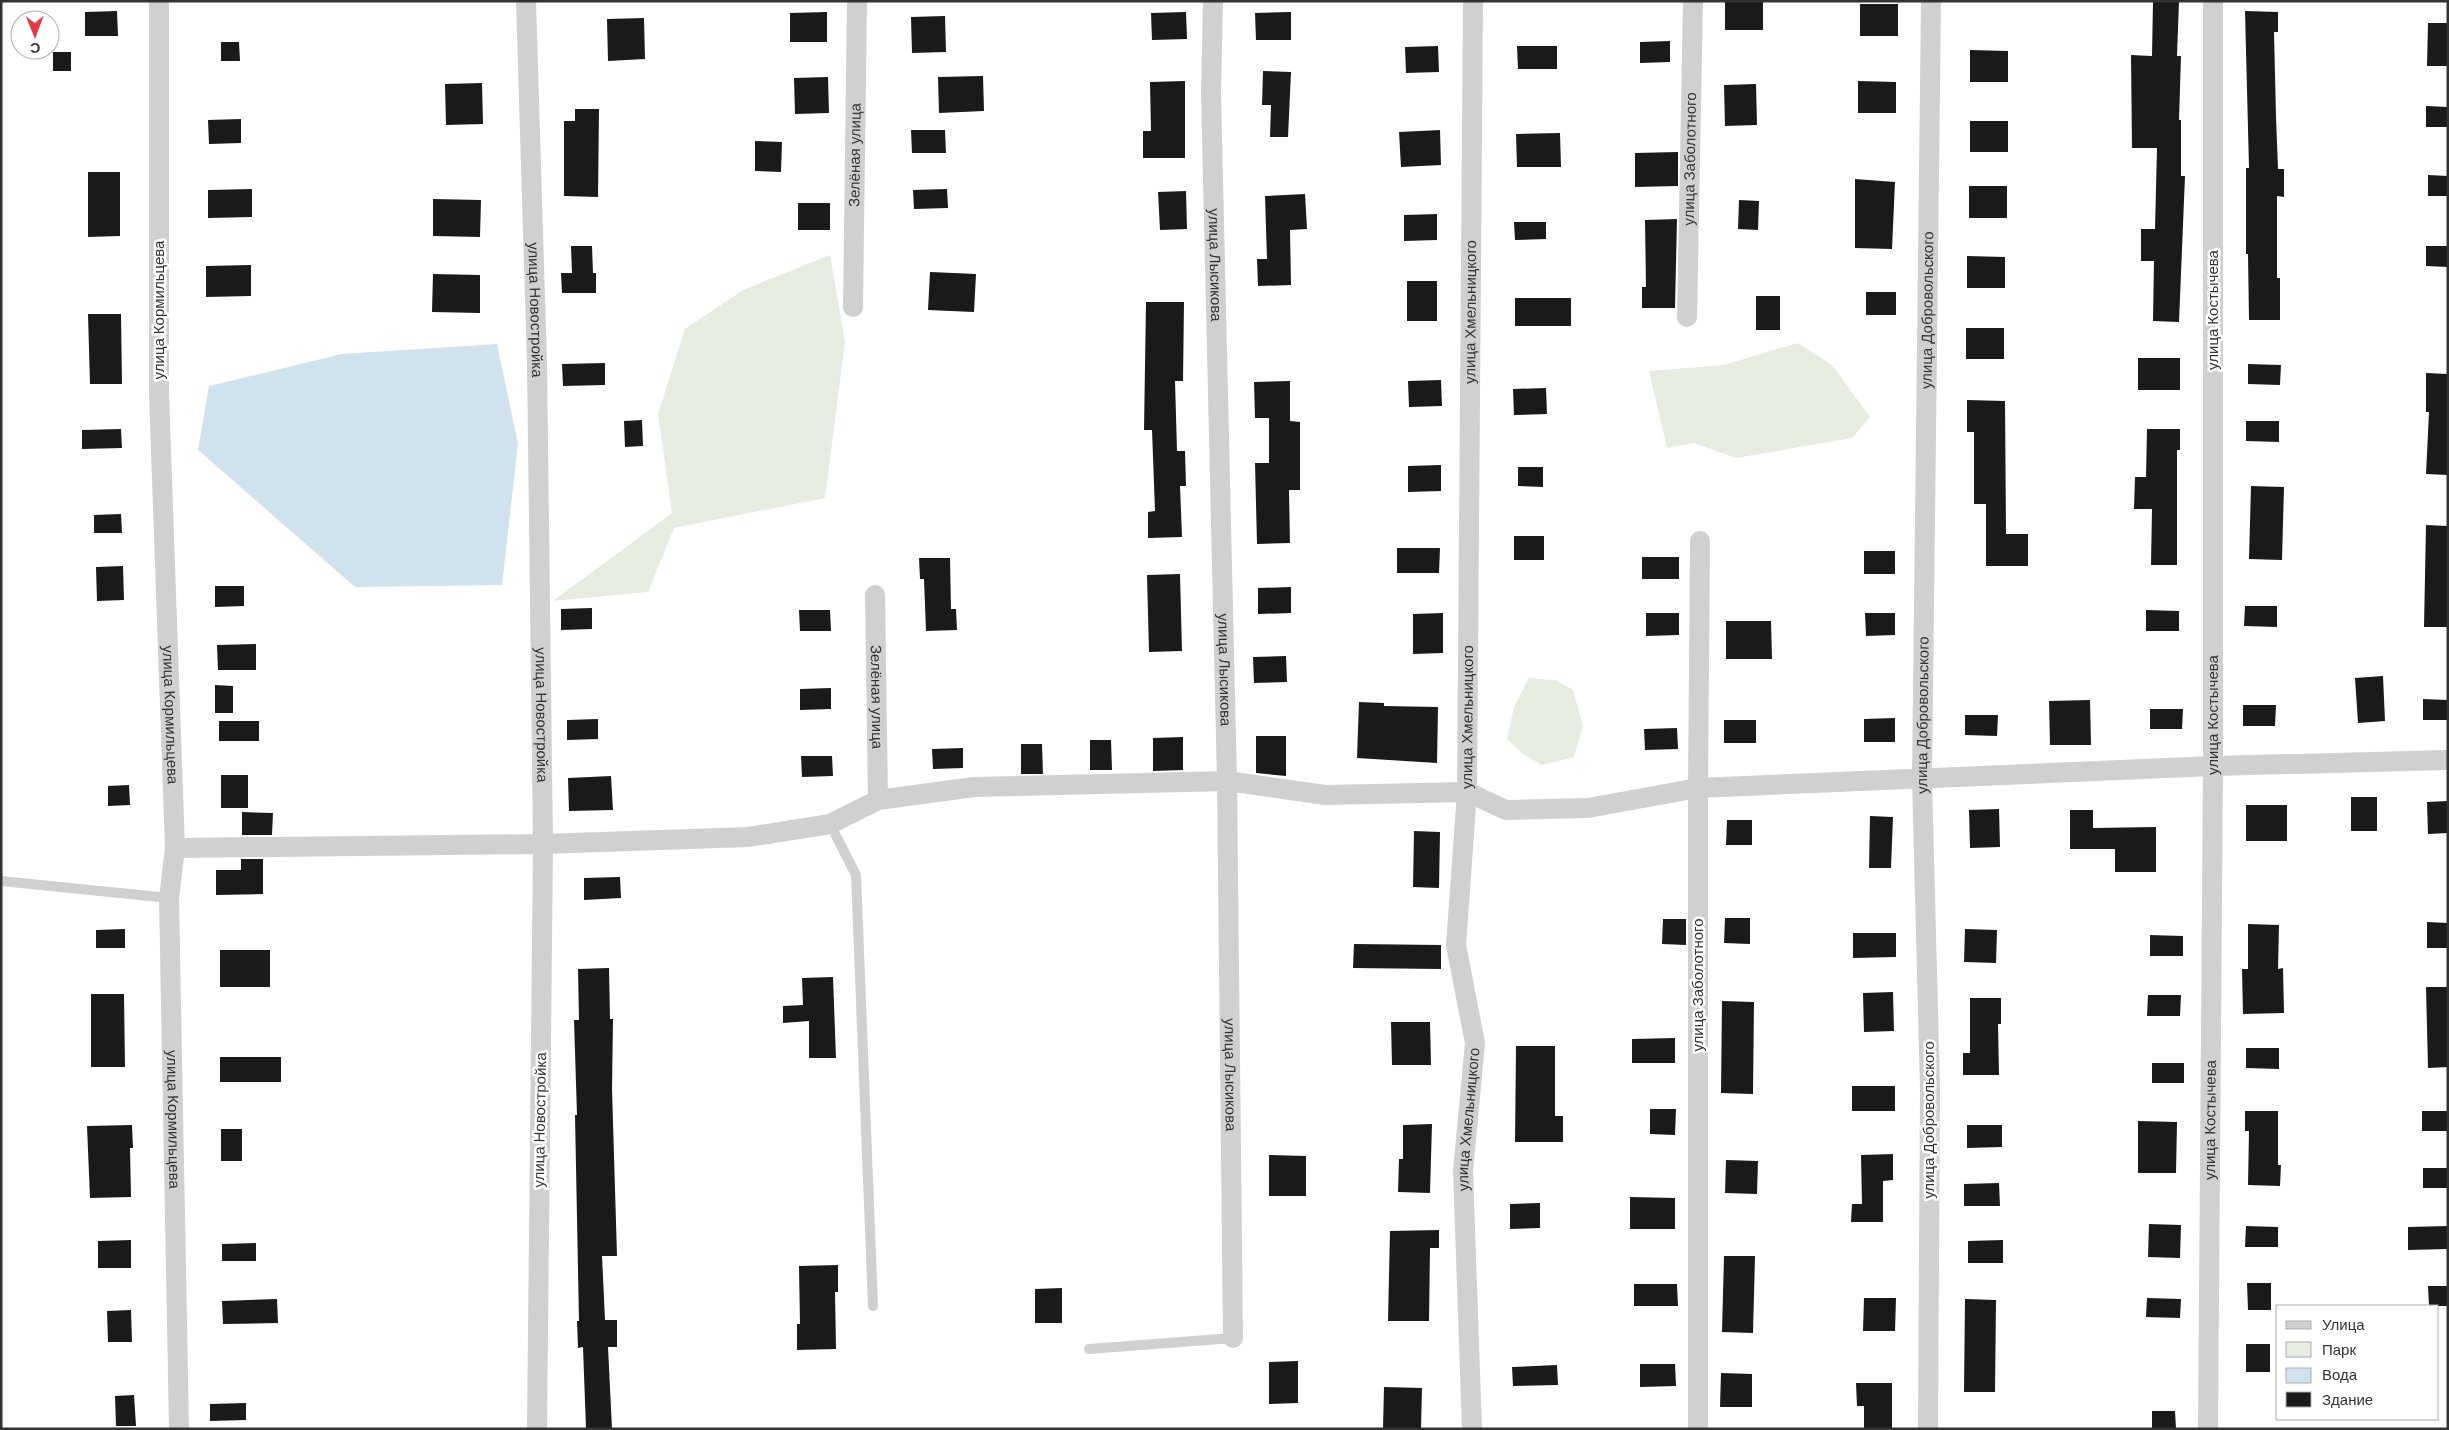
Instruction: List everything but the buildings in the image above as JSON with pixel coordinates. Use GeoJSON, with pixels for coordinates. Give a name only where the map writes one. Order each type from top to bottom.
{"type":"FeatureCollection","features":[{"type":"Feature","properties":{"kind":"street","name":"улица Кормильцева"},"geometry":{"type":"LineString","coordinates":[[159,1],[159,394],[175,848],[169,898],[179,1429]]}},
{"type":"Feature","properties":{"kind":"street","name":"улица Новостройка"},"geometry":{"type":"LineString","coordinates":[[526,1],[537,363],[543,844],[537,1429]]}},
{"type":"Feature","properties":{"kind":"street","name":"Зелёная улица"},"geometry":{"type":"LineString","coordinates":[[853,307],[857,1]]}},
{"type":"Feature","properties":{"kind":"street","name":"улица Лысикова"},"geometry":{"type":"LineString","coordinates":[[1213,1],[1211,94],[1227,781],[1233,1338]]}},
{"type":"Feature","properties":{"kind":"street","name":"улица Хмельницкого"},"geometry":{"type":"LineString","coordinates":[[1472,1429],[1463,1170],[1475,1043],[1456,945],[1466,792],[1473,1]]}},
{"type":"Feature","properties":{"kind":"street","name":"улица Заболотного"},"geometry":{"type":"LineString","coordinates":[[1687,317],[1693,1]]}},
{"type":"Feature","properties":{"kind":"street","name":"улица Добровольского"},"geometry":{"type":"LineString","coordinates":[[1928,1429],[1930,1088],[1922,779],[1931,1]]}},
{"type":"Feature","properties":{"kind":"street","name":"улица Костычева"},"geometry":{"type":"LineString","coordinates":[[2208,1429],[2213,766],[2213,1]]}},
{"type":"Feature","properties":{"kind":"street","name":"улица Заболотного"},"geometry":{"type":"LineString","coordinates":[[1698,1429],[1700,542]]}},
{"type":"Feature","properties":{"kind":"street","name":"Зелёная улица"},"geometry":{"type":"LineString","coordinates":[[875,595],[878,800]]}},
{"type":"Feature","properties":{"kind":"street"},"geometry":{"type":"LineString","coordinates":[[175,848],[543,844],[748,837],[830,824],[878,800],[974,787],[1227,781],[1325,795],[1466,792],[1506,810],[1588,808],[1698,788],[2213,766],[2448,760]]}},
{"type":"Feature","properties":{"kind":"lane"},"geometry":{"type":"LineString","coordinates":[[830,824],[856,875],[873,1306]]}},
{"type":"Feature","properties":{"kind":"lane"},"geometry":{"type":"LineString","coordinates":[[1,881],[169,898]]}},
{"type":"Feature","properties":{"kind":"lane"},"geometry":{"type":"LineString","coordinates":[[1089,1349],[1233,1338]]}},
{"type":"Feature","properties":{"kind":"green space"},"geometry":{"type":"Polygon","coordinates":[[[830,255],[845,342],[825,498],[674,528],[648,592],[553,601],[672,513],[658,414],[685,329],[743,290],[830,255]]]}},
{"type":"Feature","properties":{"kind":"green space"},"geometry":{"type":"Polygon","coordinates":[[[1798,343],[1832,365],[1870,417],[1852,438],[1736,458],[1694,443],[1667,448],[1649,371],[1723,365],[1798,343]]]}},
{"type":"Feature","properties":{"kind":"green space"},"geometry":{"type":"Polygon","coordinates":[[[1529,678],[1555,680],[1573,690],[1583,726],[1574,757],[1542,765],[1523,754],[1507,739],[1514,707],[1529,678]]]}},
{"type":"Feature","properties":{"kind":"water"},"geometry":{"type":"Polygon","coordinates":[[[497,344],[518,444],[502,585],[355,587],[198,450],[209,386],[342,354],[497,344]]]}}]}
